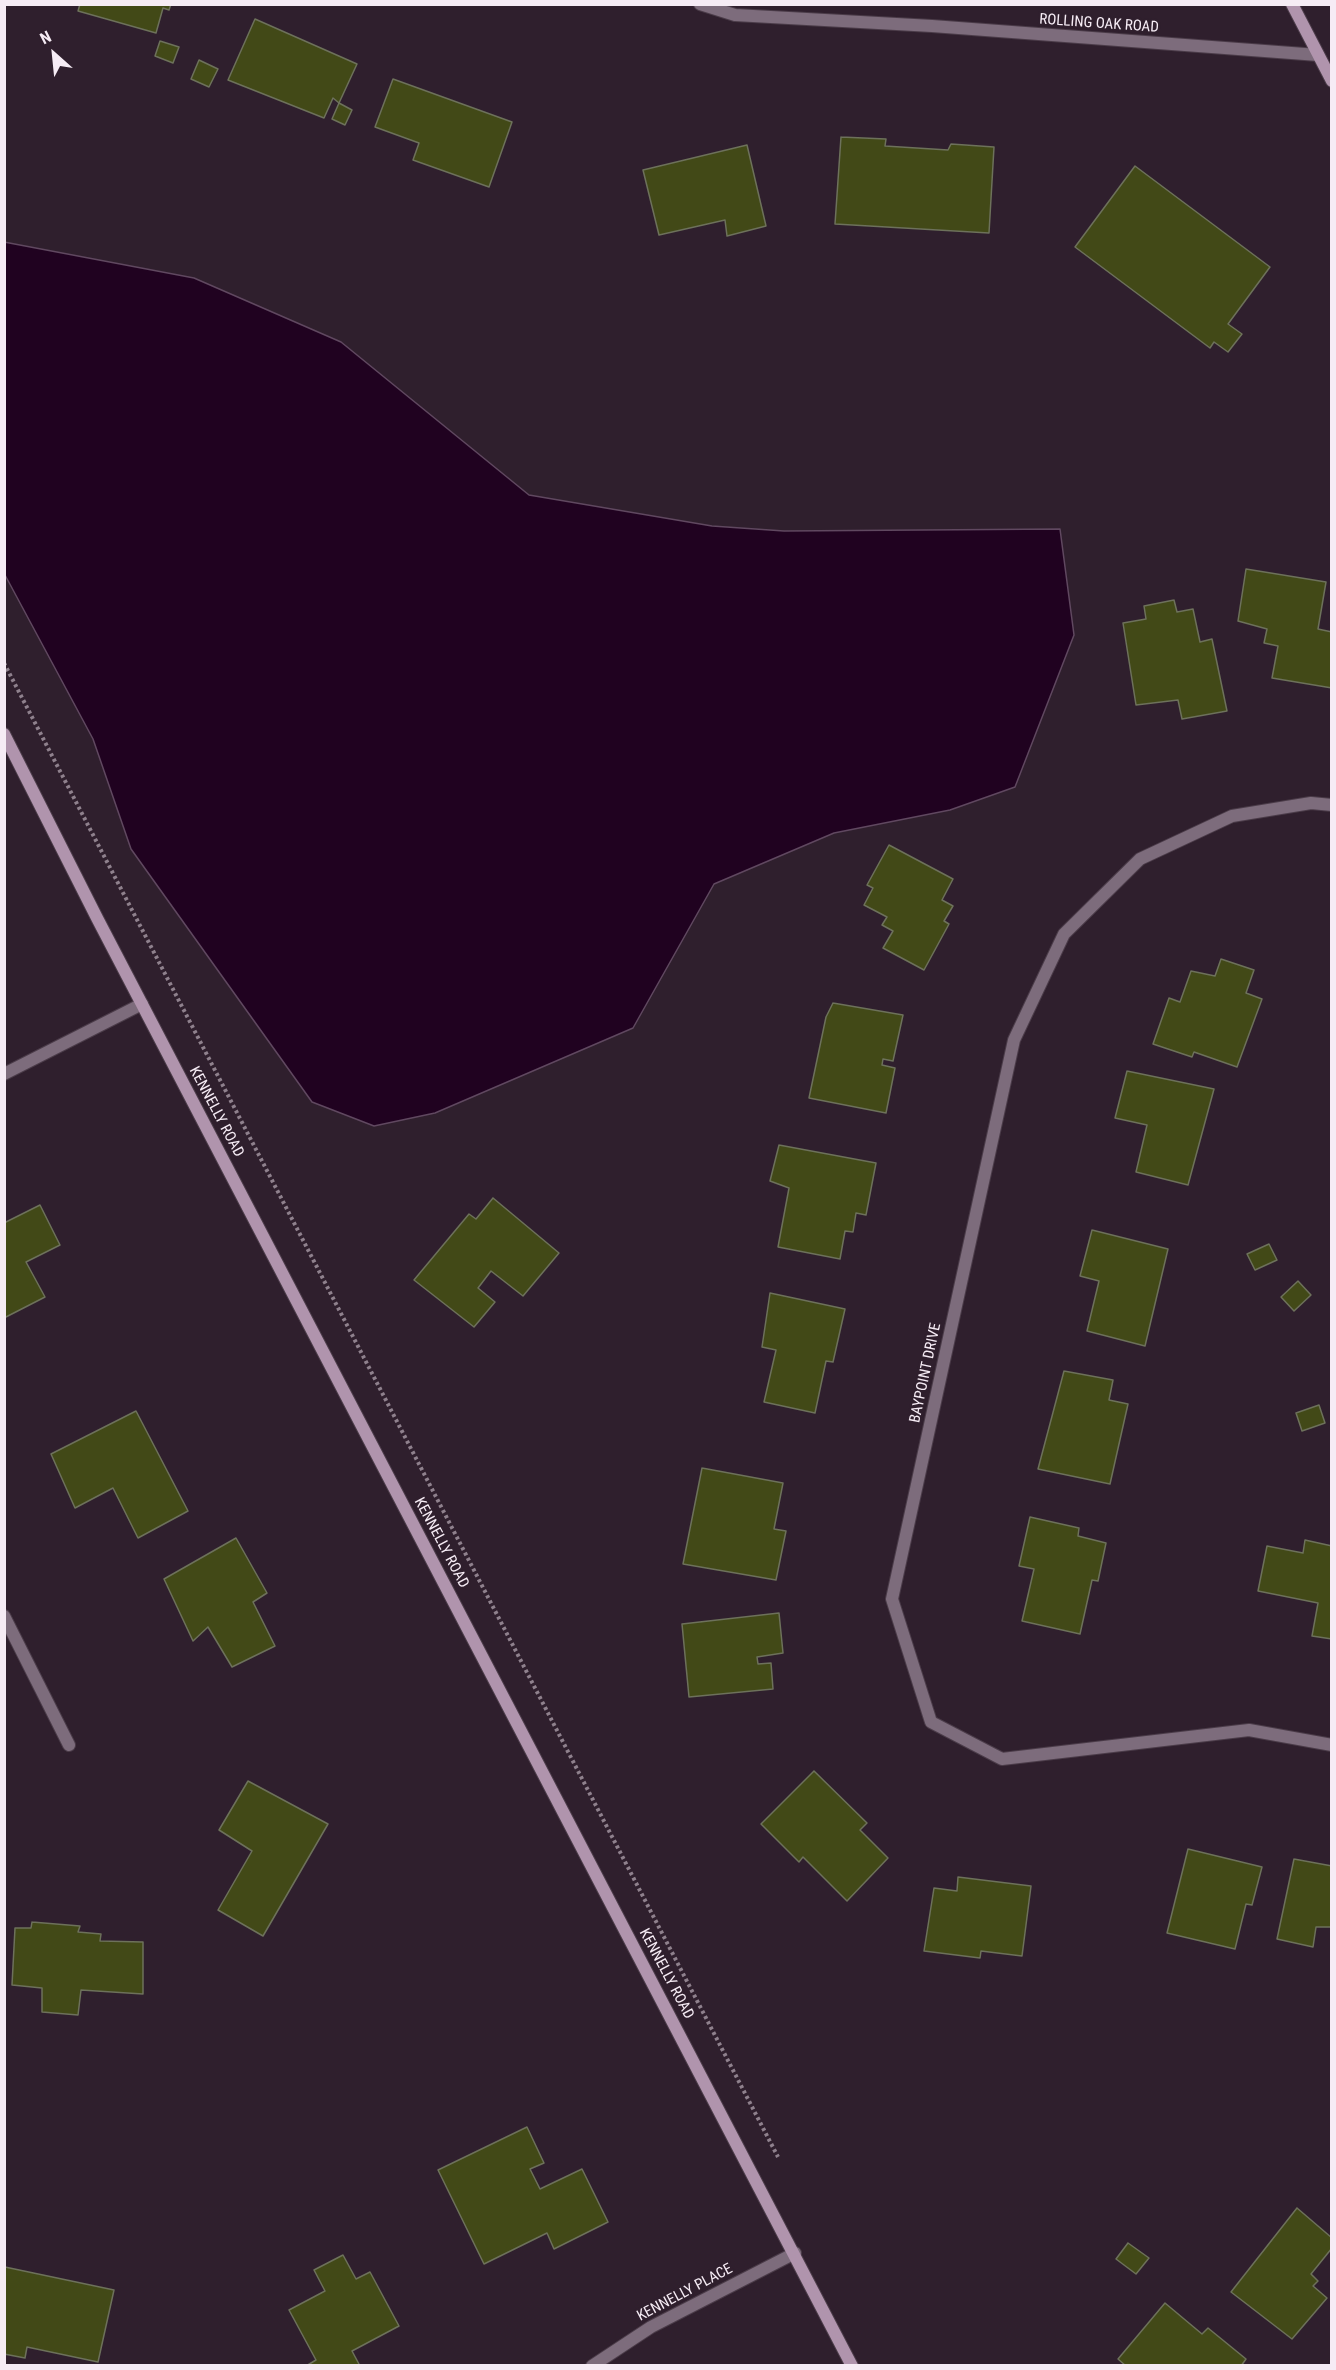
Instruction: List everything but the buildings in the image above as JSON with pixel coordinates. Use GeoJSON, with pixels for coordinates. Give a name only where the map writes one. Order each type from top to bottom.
{"type":"FeatureCollection","features":[{"type":"Feature","properties":{"kind":"street","name":"ROLLING OAK ROAD"},"geometry":{"type":"LineString","coordinates":[[700,4],[735,15],[932,26],[1318,55]]}},
{"type":"Feature","properties":{"kind":"street"},"geometry":{"type":"LineString","coordinates":[[1292,4],[1332,81]]}},
{"type":"Feature","properties":{"kind":"street","name":"KENNELLY ROAD"},"geometry":{"type":"LineString","coordinates":[[4,734],[142,1004],[852,2366]]}},
{"type":"Feature","properties":{"kind":"street","name":"BAYPOINT DRIVE"},"geometry":{"type":"LineString","coordinates":[[1332,805],[1311,803],[1232,816],[1150,855],[1140,860],[1064,934],[1014,1040],[892,1599],[931,1722],[1002,1759],[1249,1730],[1332,1745]]}},
{"type":"Feature","properties":{"kind":"street"},"geometry":{"type":"LineString","coordinates":[[4,1074],[142,1004]]}},
{"type":"Feature","properties":{"kind":"street"},"geometry":{"type":"LineString","coordinates":[[4,1616],[69,1745]]}},
{"type":"Feature","properties":{"kind":"street","name":"KENNELLY PLACE"},"geometry":{"type":"LineString","coordinates":[[592,2366],[651,2327],[795,2253]]}},
{"type":"Feature","properties":{"kind":"path"},"geometry":{"type":"LineString","coordinates":[[4,663],[781,2164]]}},
{"type":"Feature","properties":{"kind":"shaded area"},"geometry":{"type":"Polygon","coordinates":[[[4,242],[194,278],[341,342],[529,495],[712,526],[784,531],[1060,529],[1074,635],[1015,787],[950,810],[834,833],[714,884],[633,1028],[435,1113],[374,1126],[312,1102],[131,849],[93,739],[5,575],[4,242]]]}}]}
